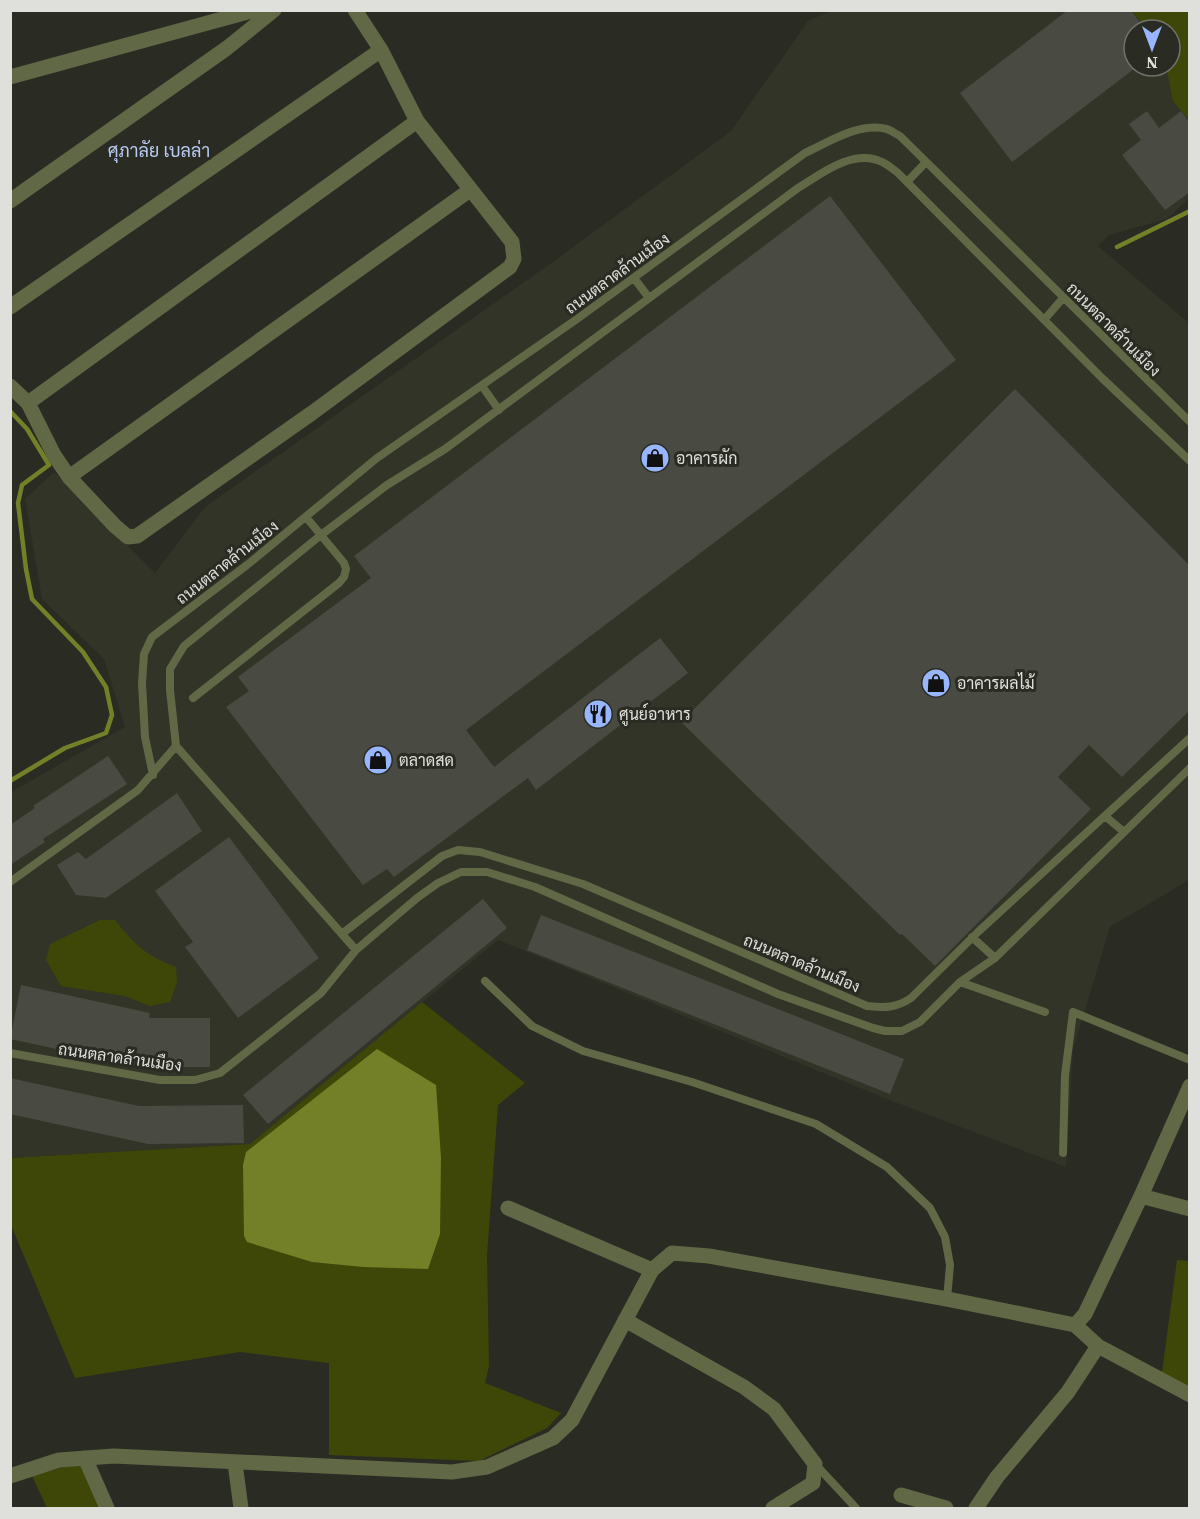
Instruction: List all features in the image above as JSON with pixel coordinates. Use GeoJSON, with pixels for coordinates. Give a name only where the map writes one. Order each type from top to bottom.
{"type":"FeatureCollection","features":[{"type":"Feature","properties":{"kind":"street"},"geometry":{"type":"LineString","coordinates":[[10,77],[255,10]]}},
{"type":"Feature","properties":{"kind":"street"},"geometry":{"type":"LineString","coordinates":[[10,201],[227,48],[274,10]]}},
{"type":"Feature","properties":{"kind":"street"},"geometry":{"type":"LineString","coordinates":[[10,386],[28,403],[54,455],[69,477],[115,526],[128,537],[137,536],[228,473],[510,267],[514,259],[512,242],[417,121],[381,50],[355,10]]}},
{"type":"Feature","properties":{"kind":"street"},"geometry":{"type":"LineString","coordinates":[[10,307],[381,50]]}},
{"type":"Feature","properties":{"kind":"street"},"geometry":{"type":"LineString","coordinates":[[28,403],[417,121]]}},
{"type":"Feature","properties":{"kind":"street"},"geometry":{"type":"LineString","coordinates":[[69,477],[470,190]]}},
{"type":"Feature","properties":{"kind":"street"},"geometry":{"type":"LineString","coordinates":[[1075,1325],[1085,1314],[1190,1086]]}},
{"type":"Feature","properties":{"kind":"street"},"geometry":{"type":"LineString","coordinates":[[1141,1196],[1190,1209]]}},
{"type":"Feature","properties":{"kind":"street"},"geometry":{"type":"LineString","coordinates":[[508,1208],[652,1270]]}},
{"type":"Feature","properties":{"kind":"street"},"geometry":{"type":"LineString","coordinates":[[10,1476],[59,1460],[114,1456],[452,1472],[487,1467],[553,1438],[572,1420],[652,1270],[672,1254],[709,1256],[947,1299],[1075,1325],[1098,1347],[1190,1395]]}},
{"type":"Feature","properties":{"kind":"street"},"geometry":{"type":"LineString","coordinates":[[625,1320],[744,1387],[774,1409],[815,1464],[813,1483],[773,1509]]}},
{"type":"Feature","properties":{"kind":"street"},"geometry":{"type":"LineString","coordinates":[[976,1509],[997,1478],[1068,1392],[1098,1347]]}},
{"type":"Feature","properties":{"kind":"street"},"geometry":{"type":"LineString","coordinates":[[85,1458],[107,1509]]}},
{"type":"Feature","properties":{"kind":"street"},"geometry":{"type":"LineString","coordinates":[[235,1463],[241,1509]]}},
{"type":"Feature","properties":{"kind":"street"},"geometry":{"type":"LineString","coordinates":[[900,1495],[946,1509]]}},
{"type":"Feature","properties":{"kind":"lane","name":"ถนนตลาดล้านเมือง"},"geometry":{"type":"LineString","coordinates":[[153,775],[145,737],[142,683],[144,654],[152,638],[377,458],[634,278],[805,153],[845,134],[868,129],[887,129],[900,136],[1190,422]]}},
{"type":"Feature","properties":{"kind":"lane"},"geometry":{"type":"LineString","coordinates":[[356,950],[176,747],[170,690],[172,663],[184,646],[321,535],[387,485],[445,449],[499,410],[798,188],[842,163],[863,157],[881,161],[907,182],[1190,462]]}},
{"type":"Feature","properties":{"kind":"lane"},"geometry":{"type":"LineString","coordinates":[[907,182],[926,162]]}},
{"type":"Feature","properties":{"kind":"lane"},"geometry":{"type":"LineString","coordinates":[[634,278],[649,298]]}},
{"type":"Feature","properties":{"kind":"lane"},"geometry":{"type":"LineString","coordinates":[[1044,320],[1064,298]]}},
{"type":"Feature","properties":{"kind":"lane"},"geometry":{"type":"LineString","coordinates":[[482,386],[499,410]]}},
{"type":"Feature","properties":{"kind":"lane"},"geometry":{"type":"LineString","coordinates":[[193,698],[344,577],[346,569],[344,563],[306,517]]}},
{"type":"Feature","properties":{"kind":"lane","name":"ถนนตลาดล้านเมือง"},"geometry":{"type":"LineString","coordinates":[[343,933],[442,856],[458,850],[480,852],[583,884],[867,1006],[889,1008],[900,1005],[911,998],[972,937],[1190,738]]}},
{"type":"Feature","properties":{"kind":"lane"},"geometry":{"type":"LineString","coordinates":[[10,882],[138,790],[176,747]]}},
{"type":"Feature","properties":{"kind":"lane","name":"ถนนตลาดล้านเมือง"},"geometry":{"type":"LineString","coordinates":[[10,1053],[160,1080],[195,1080],[220,1073],[321,993],[356,950],[417,898],[438,883],[460,872],[487,872],[535,887],[778,994],[873,1029],[902,1031],[920,1022],[960,982],[995,958],[1190,768]]}},
{"type":"Feature","properties":{"kind":"lane"},"geometry":{"type":"LineString","coordinates":[[1104,816],[1124,832]]}},
{"type":"Feature","properties":{"kind":"lane"},"geometry":{"type":"LineString","coordinates":[[972,937],[995,958]]}},
{"type":"Feature","properties":{"kind":"lane"},"geometry":{"type":"LineString","coordinates":[[485,981],[531,1026],[583,1051],[692,1082],[816,1124],[887,1167],[930,1208],[945,1238],[950,1265],[947,1299]]}},
{"type":"Feature","properties":{"kind":"lane"},"geometry":{"type":"LineString","coordinates":[[960,982],[1045,1012]]}},
{"type":"Feature","properties":{"kind":"lane"},"geometry":{"type":"LineString","coordinates":[[1063,1153],[1065,1075],[1074,1012],[1190,1060]]}},
{"type":"Feature","properties":{"kind":"lane"},"geometry":{"type":"LineString","coordinates":[[815,1464],[856,1509]]}},
{"type":"Feature","properties":{"kind":"shaded area"},"geometry":{"type":"Polygon","coordinates":[[[830,11],[1189,11],[1189,198],[1167,219],[1109,235],[1098,246],[1189,323],[1189,880],[1110,927],[1073,1050],[1066,1167],[892,1101],[498,940],[250,1144],[11,1158],[11,792],[125,727],[104,659],[42,599],[25,499],[54,472],[155,573],[205,507],[547,266],[731,131],[808,21],[830,11]]]}},
{"type":"Feature","properties":{"kind":"shaded area"},"geometry":{"type":"Polygon","coordinates":[[[1132,11],[1189,11],[1189,120],[1173,101],[1168,78],[1182,78],[1182,18],[1138,18],[1132,11]]]}},
{"type":"Feature","properties":{"kind":"shaded area"},"geometry":{"type":"Polygon","coordinates":[[[100,920],[115,920],[141,948],[176,967],[177,982],[170,1002],[150,1006],[125,996],[61,986],[46,960],[50,944],[100,920]]]}},
{"type":"Feature","properties":{"kind":"shaded area"},"geometry":{"type":"Polygon","coordinates":[[[422,1002],[525,1083],[498,1105],[487,1255],[489,1366],[485,1383],[561,1413],[547,1428],[479,1461],[329,1455],[329,1363],[240,1352],[75,1378],[11,1225],[10,1158],[250,1144],[422,1002]]]}},
{"type":"Feature","properties":{"kind":"shaded area"},"geometry":{"type":"Polygon","coordinates":[[[377,1049],[436,1085],[441,1158],[440,1234],[428,1269],[363,1267],[312,1262],[247,1242],[244,1236],[243,1165],[246,1152],[377,1049]]]}},
{"type":"Feature","properties":{"kind":"shaded area"},"geometry":{"type":"Polygon","coordinates":[[[1177,1260],[1189,1261],[1189,1396],[1161,1380],[1177,1260]]]}},
{"type":"Feature","properties":{"kind":"shaded area"},"geometry":{"type":"Polygon","coordinates":[[[82,1462],[101,1508],[47,1508],[32,1476],[82,1462]]]}},
{"type":"Feature","properties":{"kind":"building"},"geometry":{"type":"Polygon","coordinates":[[[1068,10],[1131,10],[1137,18],[1122,18],[1122,78],[1012,162],[960,93],[1068,10]]]}},
{"type":"Feature","properties":{"kind":"building"},"geometry":{"type":"Polygon","coordinates":[[[1147,111],[1159,128],[1181,111],[1190,123],[1190,192],[1165,210],[1122,155],[1141,140],[1129,124],[1147,111]]]}},
{"type":"Feature","properties":{"kind":"building","name":"อาคารผัก"},"geometry":{"type":"Polygon","coordinates":[[[830,196],[956,360],[466,730],[494,767],[660,638],[688,673],[536,790],[528,778],[394,877],[387,869],[363,885],[226,707],[249,691],[238,677],[371,578],[354,556],[830,196]]]}},
{"type":"Feature","properties":{"kind":"building","name":"อาคารผลไม้"},"geometry":{"type":"Polygon","coordinates":[[[1015,389],[1190,566],[1190,710],[1122,777],[1089,745],[1058,777],[1091,809],[935,966],[902,934],[900,935],[681,722],[1015,389]]]}},
{"type":"Feature","properties":{"kind":"building"},"geometry":{"type":"Polygon","coordinates":[[[108,756],[127,784],[43,839],[45,842],[10,865],[10,825],[35,808],[33,806],[108,756]]]}},
{"type":"Feature","properties":{"kind":"building"},"geometry":{"type":"Polygon","coordinates":[[[177,793],[202,831],[106,898],[76,895],[57,865],[78,852],[86,859],[177,793]]]}},
{"type":"Feature","properties":{"kind":"building"},"geometry":{"type":"Polygon","coordinates":[[[229,837],[319,958],[238,1018],[185,947],[193,942],[155,891],[229,837]]]}},
{"type":"Feature","properties":{"kind":"building"},"geometry":{"type":"Polygon","coordinates":[[[483,899],[507,928],[268,1124],[243,1095],[483,899]]]}},
{"type":"Feature","properties":{"kind":"building"},"geometry":{"type":"Polygon","coordinates":[[[541,915],[904,1059],[890,1094],[527,950],[541,915]]]}},
{"type":"Feature","properties":{"kind":"building"},"geometry":{"type":"Polygon","coordinates":[[[21,985],[150,1013],[149,1018],[210,1018],[210,1067],[141,1067],[10,1039],[21,985]]]}},
{"type":"Feature","properties":{"kind":"building"},"geometry":{"type":"Polygon","coordinates":[[[10,1078],[139,1106],[243,1105],[244,1143],[148,1144],[10,1114],[10,1078]]]}},
{"type":"Feature","properties":{"kind":"waterway"},"geometry":{"type":"LineString","coordinates":[[1117,247],[1190,211]]}},
{"type":"Feature","properties":{"kind":"waterway"},"geometry":{"type":"LineString","coordinates":[[10,411],[27,429],[49,465],[22,485],[18,503],[32,599],[83,652],[106,687],[112,715],[106,733],[65,748],[10,781]]}},
{"type":"Feature","properties":{"kind":"place","name":"อาคารผัก"},"geometry":{"type":"Point","coordinates":[655,458]}},
{"type":"Feature","properties":{"kind":"place","name":"อาคารผลไม้"},"geometry":{"type":"Point","coordinates":[936,683]}},
{"type":"Feature","properties":{"kind":"place","name":"ศูนย์อาหาร"},"geometry":{"type":"Point","coordinates":[598,714]}},
{"type":"Feature","properties":{"kind":"place","name":"ตลาดสด"},"geometry":{"type":"Point","coordinates":[378,760]}},
{"type":"Feature","properties":{"kind":"district","name":"ศุภาลัย เบลล่า"},"geometry":{"type":"Point","coordinates":[159,151]}}]}
